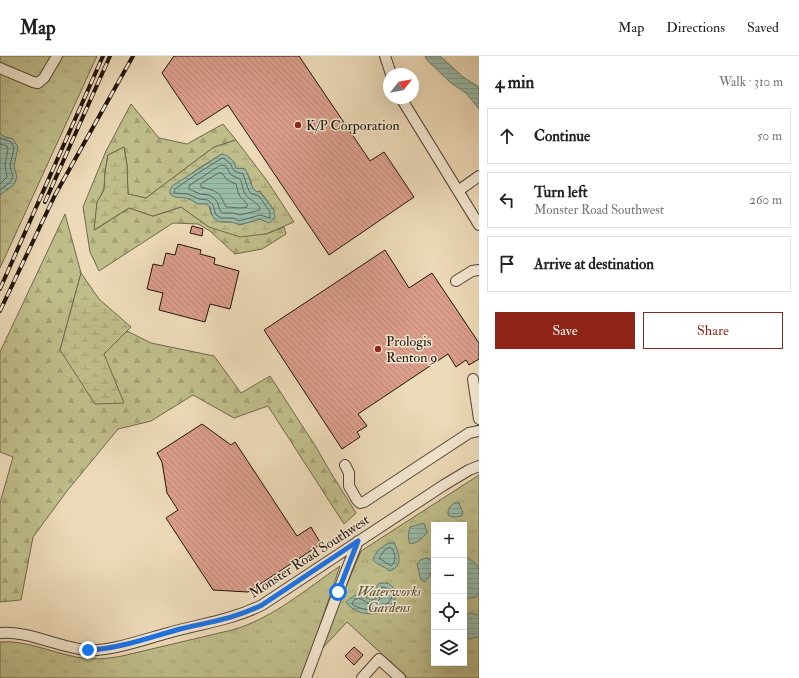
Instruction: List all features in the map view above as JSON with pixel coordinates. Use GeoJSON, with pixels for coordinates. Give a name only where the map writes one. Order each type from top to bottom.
{"type":"FeatureCollection","features":[{"type":"Feature","properties":{"kind":"street"},"geometry":{"type":"LineString","coordinates":[[0,68],[38,83],[41,81],[57,56]]}},
{"type":"Feature","properties":{"kind":"street"},"geometry":{"type":"LineString","coordinates":[[386,56],[389,68]]}},
{"type":"Feature","properties":{"kind":"street"},"geometry":{"type":"LineString","coordinates":[[405,104],[479,225]]}},
{"type":"Feature","properties":{"kind":"street"},"geometry":{"type":"LineString","coordinates":[[458,190],[479,176]]}},
{"type":"Feature","properties":{"kind":"street"},"geometry":{"type":"LineString","coordinates":[[456,281],[472,272],[479,270]]}},
{"type":"Feature","properties":{"kind":"street"},"geometry":{"type":"LineString","coordinates":[[473,379],[479,419]]}},
{"type":"Feature","properties":{"kind":"street"},"geometry":{"type":"LineString","coordinates":[[345,465],[349,473],[349,486],[360,503],[364,502],[469,433],[479,432]]}},
{"type":"Feature","properties":{"kind":"street","name":"Monster Road Southwest"},"geometry":{"type":"LineString","coordinates":[[0,633],[17,634],[72,648],[88,650],[103,649],[234,617],[262,605],[456,478],[479,466]]}},
{"type":"Feature","properties":{"kind":"street"},"geometry":{"type":"LineString","coordinates":[[306,678],[358,541]]}},
{"type":"Feature","properties":{"kind":"street"},"geometry":{"type":"LineString","coordinates":[[362,678],[379,659],[400,678]]}},
{"type":"Feature","properties":{"kind":"green space"},"geometry":{"type":"Polygon","coordinates":[[[0,56],[97,56],[0,268],[0,56]]]}},
{"type":"Feature","properties":{"kind":"green space"},"geometry":{"type":"Polygon","coordinates":[[[131,104],[159,138],[187,144],[223,124],[236,140],[214,147],[146,198],[128,194],[127,165],[124,147],[108,155],[104,190],[97,202],[95,230],[129,208],[153,216],[181,207],[209,227],[266,234],[284,227],[286,234],[262,249],[235,254],[210,231],[198,224],[173,223],[99,271],[90,252],[83,207],[106,151],[131,104]]]}},
{"type":"Feature","properties":{"kind":"green space"},"geometry":{"type":"Polygon","coordinates":[[[236,140],[268,182],[294,222],[266,234],[240,237],[209,227],[181,207],[153,216],[129,208],[94,230],[97,202],[104,190],[108,155],[124,147],[127,165],[128,194],[146,198],[214,147],[236,140]],[[222,154],[187,177],[187,198],[196,203],[204,203],[209,205],[211,214],[221,222],[233,222],[239,225],[260,219],[267,222],[274,210],[260,191],[257,192],[252,188],[251,180],[243,168],[236,168],[233,161],[222,154]]]}},
{"type":"Feature","properties":{"kind":"green space"},"geometry":{"type":"Polygon","coordinates":[[[65,214],[81,273],[60,350],[104,354],[127,331],[151,343],[214,356],[241,393],[270,376],[316,447],[356,513],[344,524],[268,406],[234,418],[193,395],[151,421],[118,429],[67,491],[33,537],[21,600],[0,602],[0,503],[13,457],[0,452],[0,352],[65,214]]]}},
{"type":"Feature","properties":{"kind":"green space"},"geometry":{"type":"Polygon","coordinates":[[[81,273],[99,299],[131,327],[104,354],[124,403],[95,404],[60,350],[81,273]]]}},
{"type":"Feature","properties":{"kind":"green space","name":"Waterworks Gardens"},"geometry":{"type":"Polygon","coordinates":[[[479,475],[479,678],[408,678],[347,622],[318,653],[361,551],[479,475]]]}},
{"type":"Feature","properties":{"kind":"green space","name":"Waterworks Gardens"},"geometry":{"type":"Polygon","coordinates":[[[340,566],[302,678],[0,678],[0,642],[19,643],[87,659],[122,656],[232,630],[247,625],[275,611],[340,566]]]}},
{"type":"Feature","properties":{"kind":"water"},"geometry":{"type":"Polygon","coordinates":[[[425,56],[440,56],[463,77],[479,87],[479,109],[466,93],[451,83],[427,60],[425,56]]]}},
{"type":"Feature","properties":{"kind":"water"},"geometry":{"type":"Polygon","coordinates":[[[0,133],[3,136],[13,139],[18,147],[14,166],[17,177],[14,185],[0,195],[0,133]]]}},
{"type":"Feature","properties":{"kind":"water"},"geometry":{"type":"Polygon","coordinates":[[[222,154],[231,159],[236,168],[245,169],[253,188],[257,192],[259,191],[274,210],[275,218],[269,223],[260,219],[239,225],[217,221],[214,219],[210,207],[206,204],[198,204],[188,198],[176,197],[170,194],[172,186],[222,154]]]}},
{"type":"Feature","properties":{"kind":"water"},"geometry":{"type":"Polygon","coordinates":[[[457,502],[459,503],[463,513],[462,516],[455,517],[448,515],[451,506],[457,502]]]}},
{"type":"Feature","properties":{"kind":"water"},"geometry":{"type":"Polygon","coordinates":[[[424,523],[427,533],[418,541],[410,544],[408,536],[410,527],[424,523]]]}},
{"type":"Feature","properties":{"kind":"water"},"geometry":{"type":"Polygon","coordinates":[[[394,542],[399,559],[397,566],[389,571],[373,560],[381,548],[394,542]]]}},
{"type":"Feature","properties":{"kind":"water"},"geometry":{"type":"Polygon","coordinates":[[[426,558],[430,559],[431,562],[431,574],[425,582],[421,580],[417,564],[420,560],[426,558]]]}},
{"type":"Feature","properties":{"kind":"water"},"geometry":{"type":"Polygon","coordinates":[[[467,558],[475,563],[479,569],[479,593],[476,597],[467,598],[467,558]]]}},
{"type":"Feature","properties":{"kind":"water"},"geometry":{"type":"Polygon","coordinates":[[[380,583],[388,583],[395,589],[395,598],[392,605],[386,610],[369,614],[352,608],[346,602],[355,595],[360,595],[371,600],[376,599],[376,588],[380,583]]]}},
{"type":"Feature","properties":{"kind":"water"},"geometry":{"type":"Polygon","coordinates":[[[471,613],[478,615],[479,637],[467,639],[467,614],[471,613]]]}},
{"type":"Feature","properties":{"kind":"building"},"geometry":{"type":"Polygon","coordinates":[[[174,56],[299,56],[370,161],[384,152],[414,197],[329,255],[228,105],[197,125],[162,73],[174,56]]]}},
{"type":"Feature","properties":{"kind":"building"},"geometry":{"type":"Polygon","coordinates":[[[192,226],[203,229],[202,236],[190,233],[192,226]]]}},
{"type":"Feature","properties":{"kind":"building"},"geometry":{"type":"Polygon","coordinates":[[[178,244],[201,250],[200,254],[215,258],[214,264],[239,271],[230,309],[210,304],[205,322],[159,310],[163,293],[147,289],[153,264],[162,266],[166,253],[175,255],[178,244]]]}},
{"type":"Feature","properties":{"kind":"building","name":"Prologis Renton 9"},"geometry":{"type":"Polygon","coordinates":[[[385,250],[409,288],[432,273],[479,343],[479,359],[469,365],[466,360],[456,367],[448,354],[358,414],[367,426],[357,432],[360,437],[342,449],[264,330],[385,250]]]}},
{"type":"Feature","properties":{"kind":"building"},"geometry":{"type":"Polygon","coordinates":[[[202,424],[231,445],[235,442],[297,536],[311,527],[321,544],[248,592],[213,590],[166,518],[178,510],[167,493],[162,462],[157,453],[202,424]]]}},
{"type":"Feature","properties":{"kind":"building"},"geometry":{"type":"Polygon","coordinates":[[[354,647],[363,655],[354,665],[345,656],[354,647]]]}},
{"type":"Feature","properties":{"kind":"railway"},"geometry":{"type":"LineString","coordinates":[[0,289],[103,56]]}},
{"type":"Feature","properties":{"kind":"railway"},"geometry":{"type":"LineString","coordinates":[[45,202],[110,56]]}},
{"type":"Feature","properties":{"kind":"railway"},"geometry":{"type":"LineString","coordinates":[[0,311],[55,195],[133,56]]}},
{"type":"Feature","properties":{"kind":"place","name":"K/P Corporation"},"geometry":{"type":"Point","coordinates":[298,125]}},
{"type":"Feature","properties":{"kind":"place","name":"Prologis Renton 9"},"geometry":{"type":"Point","coordinates":[378,349]}},
{"type":"Feature","properties":{"kind":"route"},"geometry":{"type":"LineString","coordinates":[[88,650],[103,649],[234,617],[249,611],[262,605],[358,541],[338,592]]}}]}
